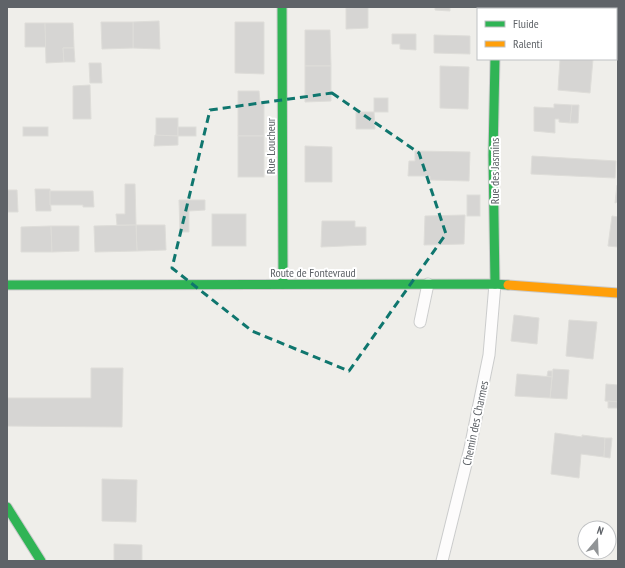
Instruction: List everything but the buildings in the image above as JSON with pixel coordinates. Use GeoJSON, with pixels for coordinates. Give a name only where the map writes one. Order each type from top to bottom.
{"type":"FeatureCollection","features":[{"type":"Feature","properties":{"kind":"street","name":"Rue Loucheur"},"geometry":{"type":"LineString","coordinates":[[282,7],[283,284]]}},
{"type":"Feature","properties":{"kind":"street","name":"Rue des Jasmins"},"geometry":{"type":"LineString","coordinates":[[494,60],[493,154],[495,284]]}},
{"type":"Feature","properties":{"kind":"street","name":"Route de Fontevraud"},"geometry":{"type":"LineString","coordinates":[[7,285],[495,284],[618,293]]}},
{"type":"Feature","properties":{"kind":"street"},"geometry":{"type":"LineString","coordinates":[[7,506],[41,561]]}},
{"type":"Feature","properties":{"kind":"lane"},"geometry":{"type":"LineString","coordinates":[[420,322],[428,284]]}},
{"type":"Feature","properties":{"kind":"lane","name":"Chemin des Charmes"},"geometry":{"type":"LineString","coordinates":[[442,561],[470,448],[489,355],[495,284]]}},
{"type":"Feature","properties":{"kind":"highlighted area"},"geometry":{"type":"Polygon","coordinates":[[[332,93],[419,153],[446,234],[349,371],[252,331],[172,268],[210,110],[332,93]]]}},
{"type":"Feature","properties":{"kind":"traffic: fast"},"geometry":{"type":"LineString","coordinates":[[282,7],[283,284]]}},
{"type":"Feature","properties":{"kind":"traffic: fast"},"geometry":{"type":"LineString","coordinates":[[495,60],[493,155],[495,284]]}},
{"type":"Feature","properties":{"kind":"traffic: fast"},"geometry":{"type":"LineString","coordinates":[[7,285],[508,285]]}},
{"type":"Feature","properties":{"kind":"traffic: fast"},"geometry":{"type":"LineString","coordinates":[[7,507],[41,561]]}},
{"type":"Feature","properties":{"kind":"traffic: slow"},"geometry":{"type":"LineString","coordinates":[[508,285],[618,293]]}}]}
